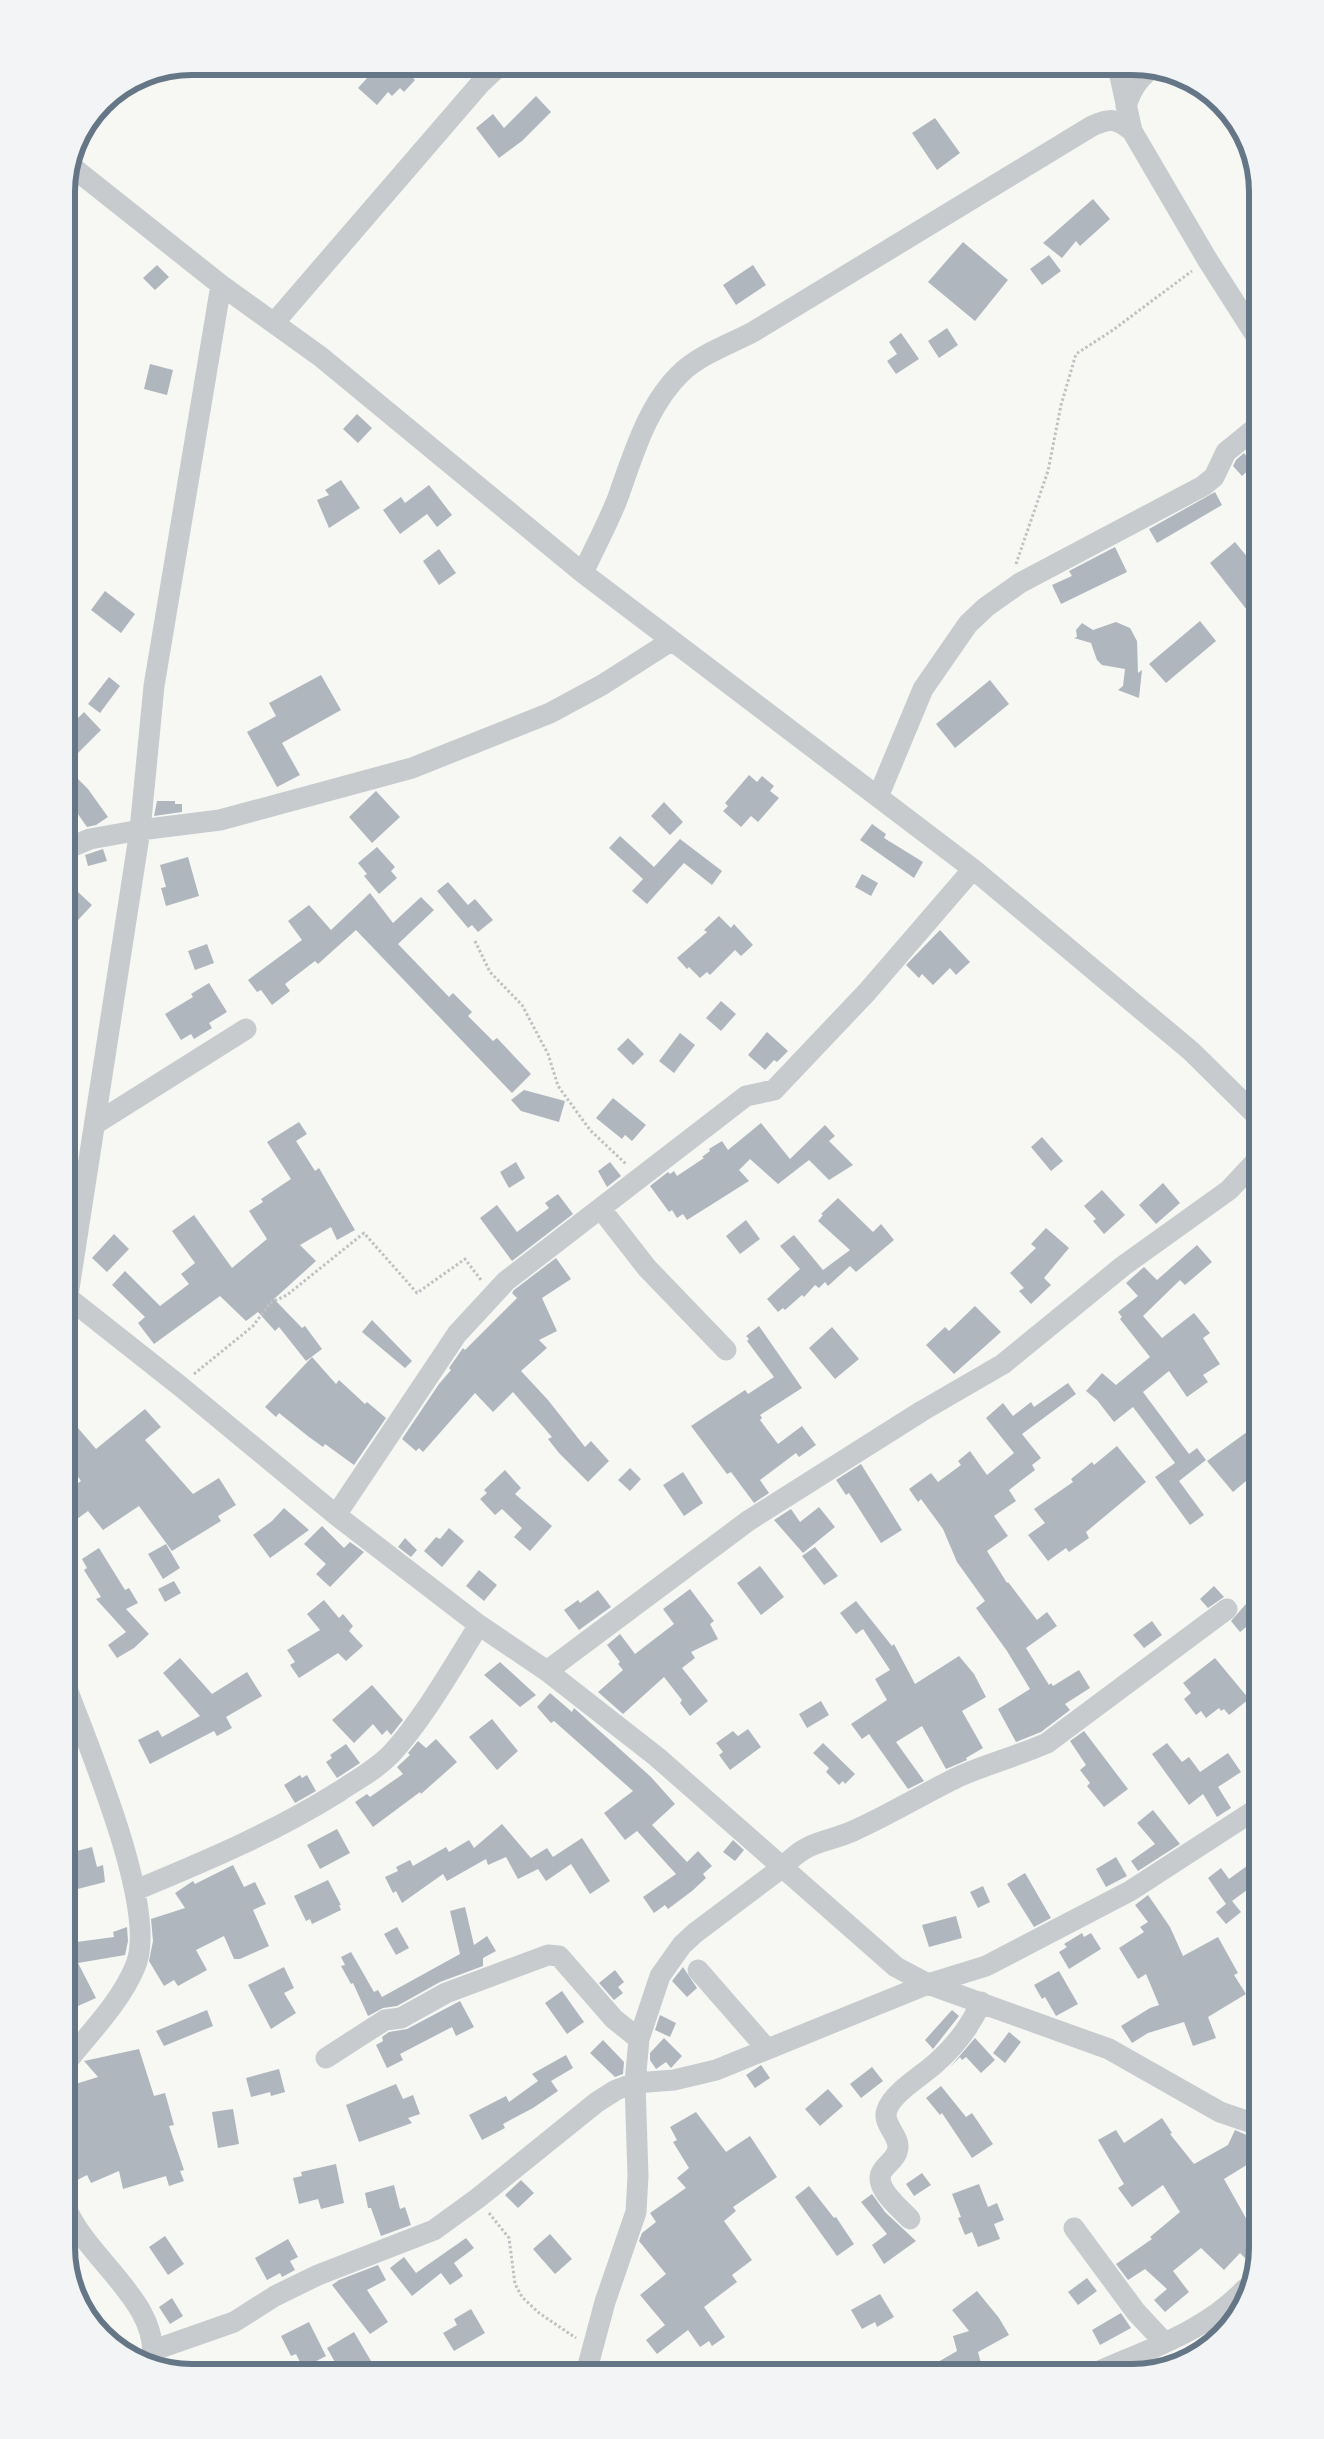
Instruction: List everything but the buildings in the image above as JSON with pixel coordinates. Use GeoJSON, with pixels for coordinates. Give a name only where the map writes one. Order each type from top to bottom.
{"type":"FeatureCollection","features":[{"type":"Feature","properties":{"kind":"street"},"geometry":{"type":"LineString","coordinates":[[274,323],[490,75]]}},
{"type":"Feature","properties":{"kind":"street"},"geometry":{"type":"LineString","coordinates":[[1120,75],[1132,131],[1206,259],[1249,325]]}},
{"type":"Feature","properties":{"kind":"street"},"geometry":{"type":"LineString","coordinates":[[1126,106],[1132,91],[1143,75]]}},
{"type":"Feature","properties":{"kind":"street"},"geometry":{"type":"LineString","coordinates":[[583,573],[616,501],[636,445],[669,386],[684,370],[698,360],[753,332],[1092,126],[1106,120],[1121,121],[1132,131]]}},
{"type":"Feature","properties":{"kind":"street"},"geometry":{"type":"LineString","coordinates":[[77,171],[221,285],[321,357],[583,573],[973,869],[1191,1051],[1249,1108]]}},
{"type":"Feature","properties":{"kind":"street"},"geometry":{"type":"LineString","coordinates":[[75,1252],[140,830],[154,686],[221,285]]}},
{"type":"Feature","properties":{"kind":"street"},"geometry":{"type":"LineString","coordinates":[[878,797],[923,689],[968,624],[986,607],[1020,583],[1203,486],[1214,477],[1226,452],[1249,433]]}},
{"type":"Feature","properties":{"kind":"street"},"geometry":{"type":"LineString","coordinates":[[75,845],[90,839],[140,830],[220,820],[412,768],[550,713],[602,685],[671,641]]}},
{"type":"Feature","properties":{"kind":"street"},"geometry":{"type":"LineString","coordinates":[[336,1515],[457,1334],[492,1294],[506,1281],[641,1179],[746,1096],[774,1090],[867,992],[973,869]]}},
{"type":"Feature","properties":{"kind":"street"},"geometry":{"type":"LineString","coordinates":[[96,1124],[246,1029]]}},
{"type":"Feature","properties":{"kind":"street"},"geometry":{"type":"LineString","coordinates":[[547,1671],[748,1521],[922,1411],[1003,1364],[1123,1266],[1229,1190],[1249,1169]]}},
{"type":"Feature","properties":{"kind":"street"},"geometry":{"type":"LineString","coordinates":[[601,1209],[647,1268],[726,1350]]}},
{"type":"Feature","properties":{"kind":"street"},"geometry":{"type":"LineString","coordinates":[[75,1307],[180,1386],[336,1515],[479,1625],[547,1671],[657,1757],[784,1866],[896,1967],[928,1984],[1109,2049],[1220,2112],[1249,2122]]}},
{"type":"Feature","properties":{"kind":"street"},"geometry":{"type":"LineString","coordinates":[[588,2364],[592,2346],[636,2212],[638,2176],[635,2083],[639,2039],[660,1976],[682,1945],[784,1866],[797,1852],[813,1844],[852,1831],[960,1776],[1020,1755],[1047,1743],[1227,1610]]}},
{"type":"Feature","properties":{"kind":"street"},"geometry":{"type":"LineString","coordinates":[[136,1890],[211,1860],[279,1827],[376,1768],[393,1752],[434,1696],[479,1625]]}},
{"type":"Feature","properties":{"kind":"street"},"geometry":{"type":"LineString","coordinates":[[75,1711],[110,1806],[136,1890],[141,1923],[142,1948],[136,1966],[120,1995],[75,2052]]}},
{"type":"Feature","properties":{"kind":"street"},"geometry":{"type":"LineString","coordinates":[[75,2223],[83,2238],[137,2305],[151,2329],[153,2356],[234,2322],[275,2296],[318,2274],[434,2230],[478,2198],[597,2102],[616,2090],[635,2083],[674,2080],[716,2070],[928,1984],[986,1966],[1130,1891],[1249,1814]]}},
{"type":"Feature","properties":{"kind":"street"},"geometry":{"type":"LineString","coordinates":[[326,2058],[385,2020],[401,2018],[446,1993],[548,1955],[559,1956],[614,2019],[639,2039]]}},
{"type":"Feature","properties":{"kind":"street"},"geometry":{"type":"LineString","coordinates":[[698,1970],[767,2049]]}},
{"type":"Feature","properties":{"kind":"street"},"geometry":{"type":"LineString","coordinates":[[910,2219],[882,2189],[879,2179],[881,2171],[898,2152],[898,2144],[887,2123],[886,2111],[892,2100],[938,2062],[962,2036],[974,2018],[981,2002]]}},
{"type":"Feature","properties":{"kind":"street"},"geometry":{"type":"LineString","coordinates":[[1074,2228],[1136,2312],[1164,2342]]}},
{"type":"Feature","properties":{"kind":"street"},"geometry":{"type":"LineString","coordinates":[[1115,2364],[1203,2324],[1230,2305],[1238,2296]]}},
{"type":"Feature","properties":{"kind":"street"},"geometry":{"type":"LineString","coordinates":[[1129,2358],[1139,2364]]}},
{"type":"Feature","properties":{"kind":"path"},"geometry":{"type":"LineString","coordinates":[[1020,583],[1014,571],[1048,471],[1061,405],[1076,354],[1113,330],[1206,259]]}},
{"type":"Feature","properties":{"kind":"path"},"geometry":{"type":"LineString","coordinates":[[476,941],[490,972],[522,1005],[548,1054],[558,1086],[590,1130],[641,1179]]}},
{"type":"Feature","properties":{"kind":"path"},"geometry":{"type":"LineString","coordinates":[[180,1386],[253,1326],[270,1303],[287,1295],[364,1233],[417,1293],[465,1259],[492,1294]]}},
{"type":"Feature","properties":{"kind":"path"},"geometry":{"type":"LineString","coordinates":[[478,2198],[510,2238],[515,2284],[522,2297],[540,2313],[571,2335],[592,2346]]}}]}
